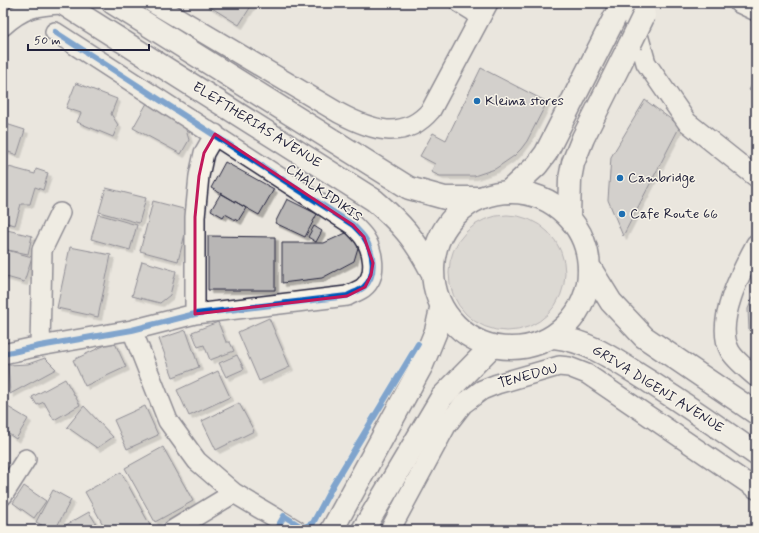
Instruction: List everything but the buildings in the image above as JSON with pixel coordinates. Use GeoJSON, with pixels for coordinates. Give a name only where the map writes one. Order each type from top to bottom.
{"type":"FeatureCollection","features":[{"type":"Feature","properties":{"kind":"main road","name":"ELEFTHERIAS AVENUE"},"geometry":{"type":"LineString","coordinates":[[62,3],[374,200],[399,221],[417,244],[431,270]]}},
{"type":"Feature","properties":{"kind":"main road","name":"ELEFTHERIAS AVENUE"},"geometry":{"type":"LineString","coordinates":[[113,3],[409,188],[445,198],[478,198]]}},
{"type":"Feature","properties":{"kind":"main road"},"geometry":{"type":"LineString","coordinates":[[508,192],[537,165],[546,154],[633,6]]}},
{"type":"Feature","properties":{"kind":"main road"},"geometry":{"type":"LineString","coordinates":[[569,216],[570,179],[573,163],[630,44],[633,6]]}},
{"type":"Feature","properties":{"kind":"main road"},"geometry":{"type":"LineString","coordinates":[[590,268],[586,295],[574,318],[554,336],[524,348],[491,347],[471,339],[454,326],[441,308],[434,290],[431,270],[437,241],[454,216],[478,198],[508,192],[530,194],[551,203],[569,216],[584,240],[590,268],[610,302],[644,337],[756,414]]}},
{"type":"Feature","properties":{"kind":"main road"},"geometry":{"type":"LineString","coordinates":[[332,530],[422,365],[436,331],[441,308]]}},
{"type":"Feature","properties":{"kind":"main road","name":"GRIVA DIGENI AVENUE"},"geometry":{"type":"LineString","coordinates":[[554,336],[573,340],[600,350],[685,404],[756,454]]}},
{"type":"Feature","properties":{"kind":"main road"},"geometry":{"type":"LineString","coordinates":[[363,530],[442,397],[491,347]]}},
{"type":"Feature","properties":{"kind":"street"},"geometry":{"type":"LineString","coordinates":[[3,26],[19,13],[30,8],[62,3]]}},
{"type":"Feature","properties":{"kind":"street"},"geometry":{"type":"LineString","coordinates":[[153,3],[339,113],[365,126],[388,131],[417,123],[431,110],[485,9],[460,3]]}},
{"type":"Feature","properties":{"kind":"street"},"geometry":{"type":"LineString","coordinates":[[739,3],[756,11]]}},
{"type":"Feature","properties":{"kind":"street"},"geometry":{"type":"LineString","coordinates":[[633,6],[646,63],[687,122],[756,177]]}},
{"type":"Feature","properties":{"kind":"street","name":"CHALKIDIKIS"},"geometry":{"type":"LineString","coordinates":[[3,354],[132,330],[194,314],[347,296],[365,287],[371,275],[373,263],[364,237],[353,225],[215,134],[55,32]]}},
{"type":"Feature","properties":{"kind":"street"},"geometry":{"type":"LineString","coordinates":[[194,314],[195,217],[199,176],[204,153],[215,134]]}},
{"type":"Feature","properties":{"kind":"street"},"geometry":{"type":"LineString","coordinates":[[40,346],[42,250],[60,213]]}},
{"type":"Feature","properties":{"kind":"street"},"geometry":{"type":"LineString","coordinates":[[756,244],[737,281],[726,317],[725,334],[730,351],[756,377]]}},
{"type":"Feature","properties":{"kind":"street"},"geometry":{"type":"LineString","coordinates":[[132,330],[168,421],[197,461],[234,493],[296,530]]}},
{"type":"Feature","properties":{"kind":"street","name":"TENEDOU"},"geometry":{"type":"LineString","coordinates":[[390,530],[446,426],[463,404],[482,390],[497,384],[559,366],[569,367],[587,374],[756,489]]}},
{"type":"Feature","properties":{"kind":"street"},"geometry":{"type":"LineString","coordinates":[[3,495],[26,459]]}},
{"type":"Feature","properties":{"kind":"street"},"geometry":{"type":"LineString","coordinates":[[173,530],[234,493]]}},
{"type":"Feature","properties":{"kind":"highlighted area"},"geometry":{"type":"Polygon","coordinates":[[[215,134],[353,225],[364,237],[373,263],[371,275],[365,287],[347,296],[195,314],[195,217],[199,176],[204,153],[215,134]]]}},
{"type":"Feature","properties":{"kind":"shaded area"},"geometry":{"type":"Polygon","coordinates":[[[507,215],[529,219],[539,224],[548,232],[556,241],[561,251],[565,273],[561,295],[556,305],[548,314],[539,322],[529,327],[507,331],[485,327],[475,322],[466,314],[458,305],[453,295],[449,273],[453,251],[458,241],[466,232],[475,224],[485,219],[507,215]]]}},
{"type":"Feature","properties":{"kind":"cycle path"},"geometry":{"type":"LineString","coordinates":[[3,354],[132,330],[195,314],[347,296],[364,287],[368,282],[373,269],[372,255],[367,242],[353,225],[55,32]]}},
{"type":"Feature","properties":{"kind":"cycle path"},"geometry":{"type":"LineString","coordinates":[[276,530],[284,516],[303,528],[313,523],[333,485],[418,344]]}},
{"type":"Feature","properties":{"kind":"place","name":"Kleima stores"},"geometry":{"type":"Point","coordinates":[477,101]}},
{"type":"Feature","properties":{"kind":"place","name":"Cambridge"},"geometry":{"type":"Point","coordinates":[620,178]}},
{"type":"Feature","properties":{"kind":"place","name":"Cafe Route 66"},"geometry":{"type":"Point","coordinates":[622,214]}}]}
